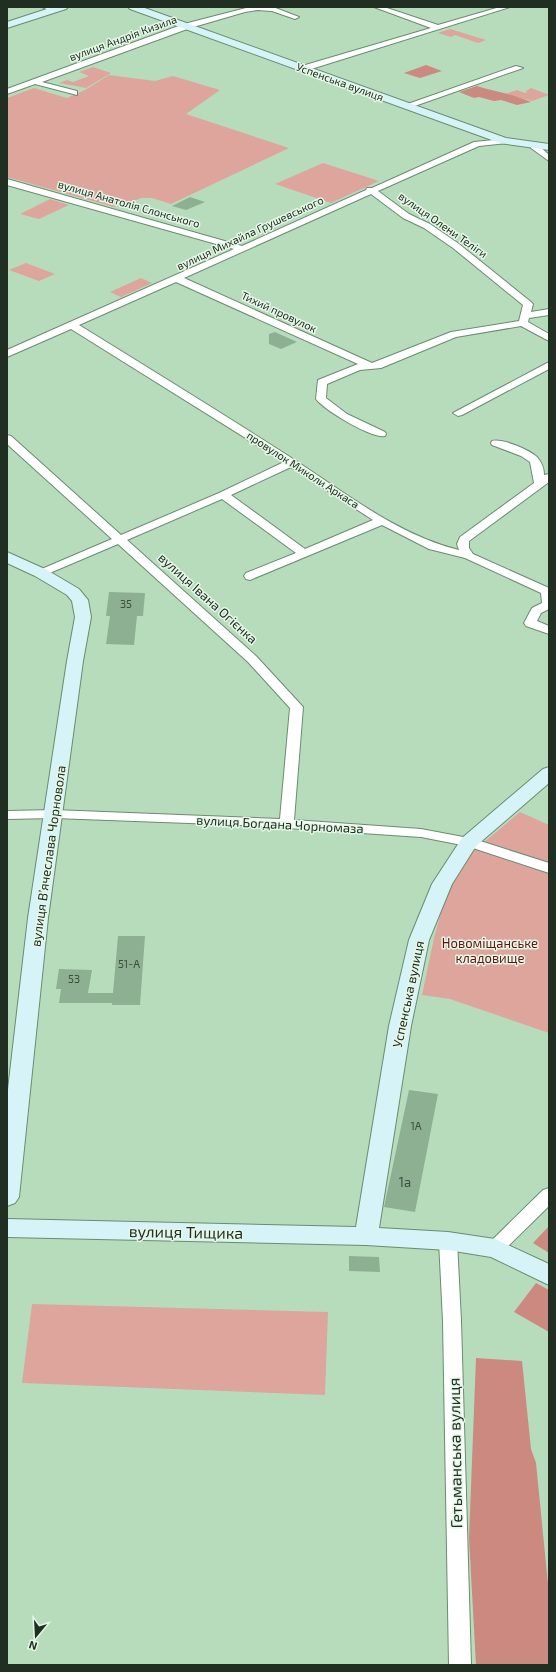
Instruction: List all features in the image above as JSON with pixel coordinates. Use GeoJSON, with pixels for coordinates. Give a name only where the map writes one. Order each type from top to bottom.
{"type":"FeatureCollection","features":[{"type":"Feature","properties":{"kind":"street","name":"Успенська вулиця"},"geometry":{"type":"LineString","coordinates":[[133,7],[504,141],[549,147]]}},
{"type":"Feature","properties":{"kind":"street"},"geometry":{"type":"LineString","coordinates":[[377,7],[439,28]]}},
{"type":"Feature","properties":{"kind":"street"},"geometry":{"type":"LineString","coordinates":[[386,11],[397,7]]}},
{"type":"Feature","properties":{"kind":"street"},"geometry":{"type":"LineString","coordinates":[[305,68],[507,7]]}},
{"type":"Feature","properties":{"kind":"street"},"geometry":{"type":"LineString","coordinates":[[7,24],[54,8]]}},
{"type":"Feature","properties":{"kind":"street","name":"вулиця Андрія Кизила"},"geometry":{"type":"LineString","coordinates":[[7,92],[187,26],[244,10],[258,8],[273,9],[295,17]]}},
{"type":"Feature","properties":{"kind":"street"},"geometry":{"type":"LineString","coordinates":[[406,106],[519,68]]}},
{"type":"Feature","properties":{"kind":"street"},"geometry":{"type":"LineString","coordinates":[[35,82],[74,93]]}},
{"type":"Feature","properties":{"kind":"street","name":"вулиця Михайла Грушевського"},"geometry":{"type":"LineString","coordinates":[[9,352],[178,279],[370,190],[477,144],[504,141]]}},
{"type":"Feature","properties":{"kind":"street"},"geometry":{"type":"LineString","coordinates":[[534,146],[549,159]]}},
{"type":"Feature","properties":{"kind":"street","name":"вулиця Анатолія Слонського"},"geometry":{"type":"LineString","coordinates":[[7,182],[244,249]]}},
{"type":"Feature","properties":{"kind":"street","name":"вулиця Олени Теліги"},"geometry":{"type":"LineString","coordinates":[[370,190],[382,197],[406,216],[427,226],[456,246],[528,304],[524,320]]}},
{"type":"Feature","properties":{"kind":"street","name":"Тихий провулок"},"geometry":{"type":"LineString","coordinates":[[178,279],[370,366]]}},
{"type":"Feature","properties":{"kind":"street"},"geometry":{"type":"LineString","coordinates":[[381,434],[343,416],[321,399],[322,382],[358,367],[377,366],[454,334],[524,320],[549,312]]}},
{"type":"Feature","properties":{"kind":"street"},"geometry":{"type":"LineString","coordinates":[[524,320],[549,338]]}},
{"type":"Feature","properties":{"kind":"street","name":"провулок Миколи Аркаса"},"geometry":{"type":"LineString","coordinates":[[72,326],[227,422],[382,521],[433,547],[469,556],[547,588]]}},
{"type":"Feature","properties":{"kind":"street"},"geometry":{"type":"LineString","coordinates":[[458,414],[549,365]]}},
{"type":"Feature","properties":{"kind":"street","name":"вулиця Івана Огієнка"},"geometry":{"type":"LineString","coordinates":[[7,438],[252,659],[297,707],[287,823]]}},
{"type":"Feature","properties":{"kind":"street"},"geometry":{"type":"LineString","coordinates":[[469,556],[463,548],[462,544],[464,539],[544,481],[534,460],[527,455],[496,443]]}},
{"type":"Feature","properties":{"kind":"street"},"geometry":{"type":"LineString","coordinates":[[41,573],[121,540],[291,463]]}},
{"type":"Feature","properties":{"kind":"street"},"geometry":{"type":"LineString","coordinates":[[223,495],[306,554]]}},
{"type":"Feature","properties":{"kind":"street"},"geometry":{"type":"LineString","coordinates":[[250,576],[306,554],[382,521]]}},
{"type":"Feature","properties":{"kind":"street","name":"вулиця В’ячеслава Чорновола"},"geometry":{"type":"LineString","coordinates":[[7,557],[41,573],[73,592],[80,600],[83,617],[74,661],[54,814],[38,918],[7,1197]]}},
{"type":"Feature","properties":{"kind":"street"},"geometry":{"type":"LineString","coordinates":[[547,588],[549,601],[547,605],[536,611],[530,623],[549,630]]}},
{"type":"Feature","properties":{"kind":"street","name":"Успенська вулиця"},"geometry":{"type":"LineString","coordinates":[[366,1236],[400,1026],[419,940],[442,884],[469,842],[549,774]]}},
{"type":"Feature","properties":{"kind":"street","name":"вулиця Богдана Чорномаза"},"geometry":{"type":"LineString","coordinates":[[7,814],[54,814],[287,823],[421,833],[469,842],[549,868]]}},
{"type":"Feature","properties":{"kind":"street"},"geometry":{"type":"LineString","coordinates":[[495,1248],[549,1195]]}},
{"type":"Feature","properties":{"kind":"street","name":"вулиця Тищика"},"geometry":{"type":"LineString","coordinates":[[7,1228],[366,1236],[448,1241],[495,1248],[549,1275]]}},
{"type":"Feature","properties":{"kind":"street","name":"Гетьманська вулиця"},"geometry":{"type":"LineString","coordinates":[[448,1241],[452,1321],[460,1665]]}},
{"type":"Feature","properties":{"kind":"green space"},"geometry":{"type":"Polygon","coordinates":[[[450,29],[486,40],[478,43],[455,35],[451,37],[438,33],[450,29]]]}},
{"type":"Feature","properties":{"kind":"green space"},"geometry":{"type":"Polygon","coordinates":[[[93,67],[111,73],[86,88],[59,83],[67,80],[73,82],[89,76],[79,72],[93,67]]]}},
{"type":"Feature","properties":{"kind":"green space"},"geometry":{"type":"Polygon","coordinates":[[[109,75],[155,81],[173,76],[220,90],[186,114],[289,148],[171,204],[152,198],[142,198],[114,207],[7,177],[7,98],[34,88],[67,98],[85,90],[109,75]]]}},
{"type":"Feature","properties":{"kind":"green space"},"geometry":{"type":"Polygon","coordinates":[[[531,88],[549,95],[532,101],[505,94],[517,90],[525,93],[531,88]]]}},
{"type":"Feature","properties":{"kind":"green space"},"geometry":{"type":"Polygon","coordinates":[[[323,163],[379,181],[331,203],[275,184],[323,163]]]}},
{"type":"Feature","properties":{"kind":"green space"},"geometry":{"type":"Polygon","coordinates":[[[50,199],[69,205],[39,219],[20,214],[50,199]]]}},
{"type":"Feature","properties":{"kind":"green space"},"geometry":{"type":"Polygon","coordinates":[[[26,263],[55,274],[39,281],[9,270],[26,263]]]}},
{"type":"Feature","properties":{"kind":"green space"},"geometry":{"type":"Polygon","coordinates":[[[141,278],[152,283],[121,297],[110,292],[141,278]]]}},
{"type":"Feature","properties":{"kind":"green space","name":"Новоміщанське кладовище"},"geometry":{"type":"Polygon","coordinates":[[[520,812],[549,825],[549,1033],[450,999],[422,995],[434,938],[446,894],[470,854],[520,812]]]}},
{"type":"Feature","properties":{"kind":"green space"},"geometry":{"type":"Polygon","coordinates":[[[32,1304],[328,1312],[325,1395],[22,1383],[32,1304]]]}},
{"type":"Feature","properties":{"kind":"shaded area"},"geometry":{"type":"Polygon","coordinates":[[[426,65],[442,71],[420,78],[404,73],[426,65]]]}},
{"type":"Feature","properties":{"kind":"shaded area"},"geometry":{"type":"Polygon","coordinates":[[[477,86],[531,102],[517,105],[501,100],[494,101],[479,97],[474,98],[459,92],[477,86]]]}},
{"type":"Feature","properties":{"kind":"shaded area"},"geometry":{"type":"Polygon","coordinates":[[[549,1226],[549,1253],[533,1243],[549,1226]]]}},
{"type":"Feature","properties":{"kind":"shaded area"},"geometry":{"type":"Polygon","coordinates":[[[536,1283],[549,1290],[549,1332],[514,1312],[536,1283]]]}},
{"type":"Feature","properties":{"kind":"shaded area"},"geometry":{"type":"Polygon","coordinates":[[[476,1358],[522,1361],[531,1449],[536,1463],[549,1594],[549,1665],[476,1665],[469,1538],[476,1358]]]}},
{"type":"Feature","properties":{"kind":"building"},"geometry":{"type":"Polygon","coordinates":[[[190,197],[205,202],[186,210],[172,206],[190,197]]]}},
{"type":"Feature","properties":{"kind":"building"},"geometry":{"type":"Polygon","coordinates":[[[275,332],[297,342],[281,349],[269,344],[269,334],[275,332]]]}},
{"type":"Feature","properties":{"kind":"building"},"geometry":{"type":"Polygon","coordinates":[[[109,592],[145,593],[143,616],[137,616],[134,645],[106,644],[110,616],[106,616],[109,592]]]}},
{"type":"Feature","properties":{"kind":"building"},"geometry":{"type":"Polygon","coordinates":[[[118,936],[145,936],[140,1005],[112,1005],[112,1003],[59,1003],[61,989],[56,989],[59,969],[92,970],[88,993],[113,993],[118,936]]]}},
{"type":"Feature","properties":{"kind":"building"},"geometry":{"type":"Polygon","coordinates":[[[409,1090],[438,1094],[415,1212],[384,1207],[409,1090]]]}},
{"type":"Feature","properties":{"kind":"building"},"geometry":{"type":"Polygon","coordinates":[[[349,1256],[379,1257],[380,1272],[349,1271],[349,1256]]]}}]}
